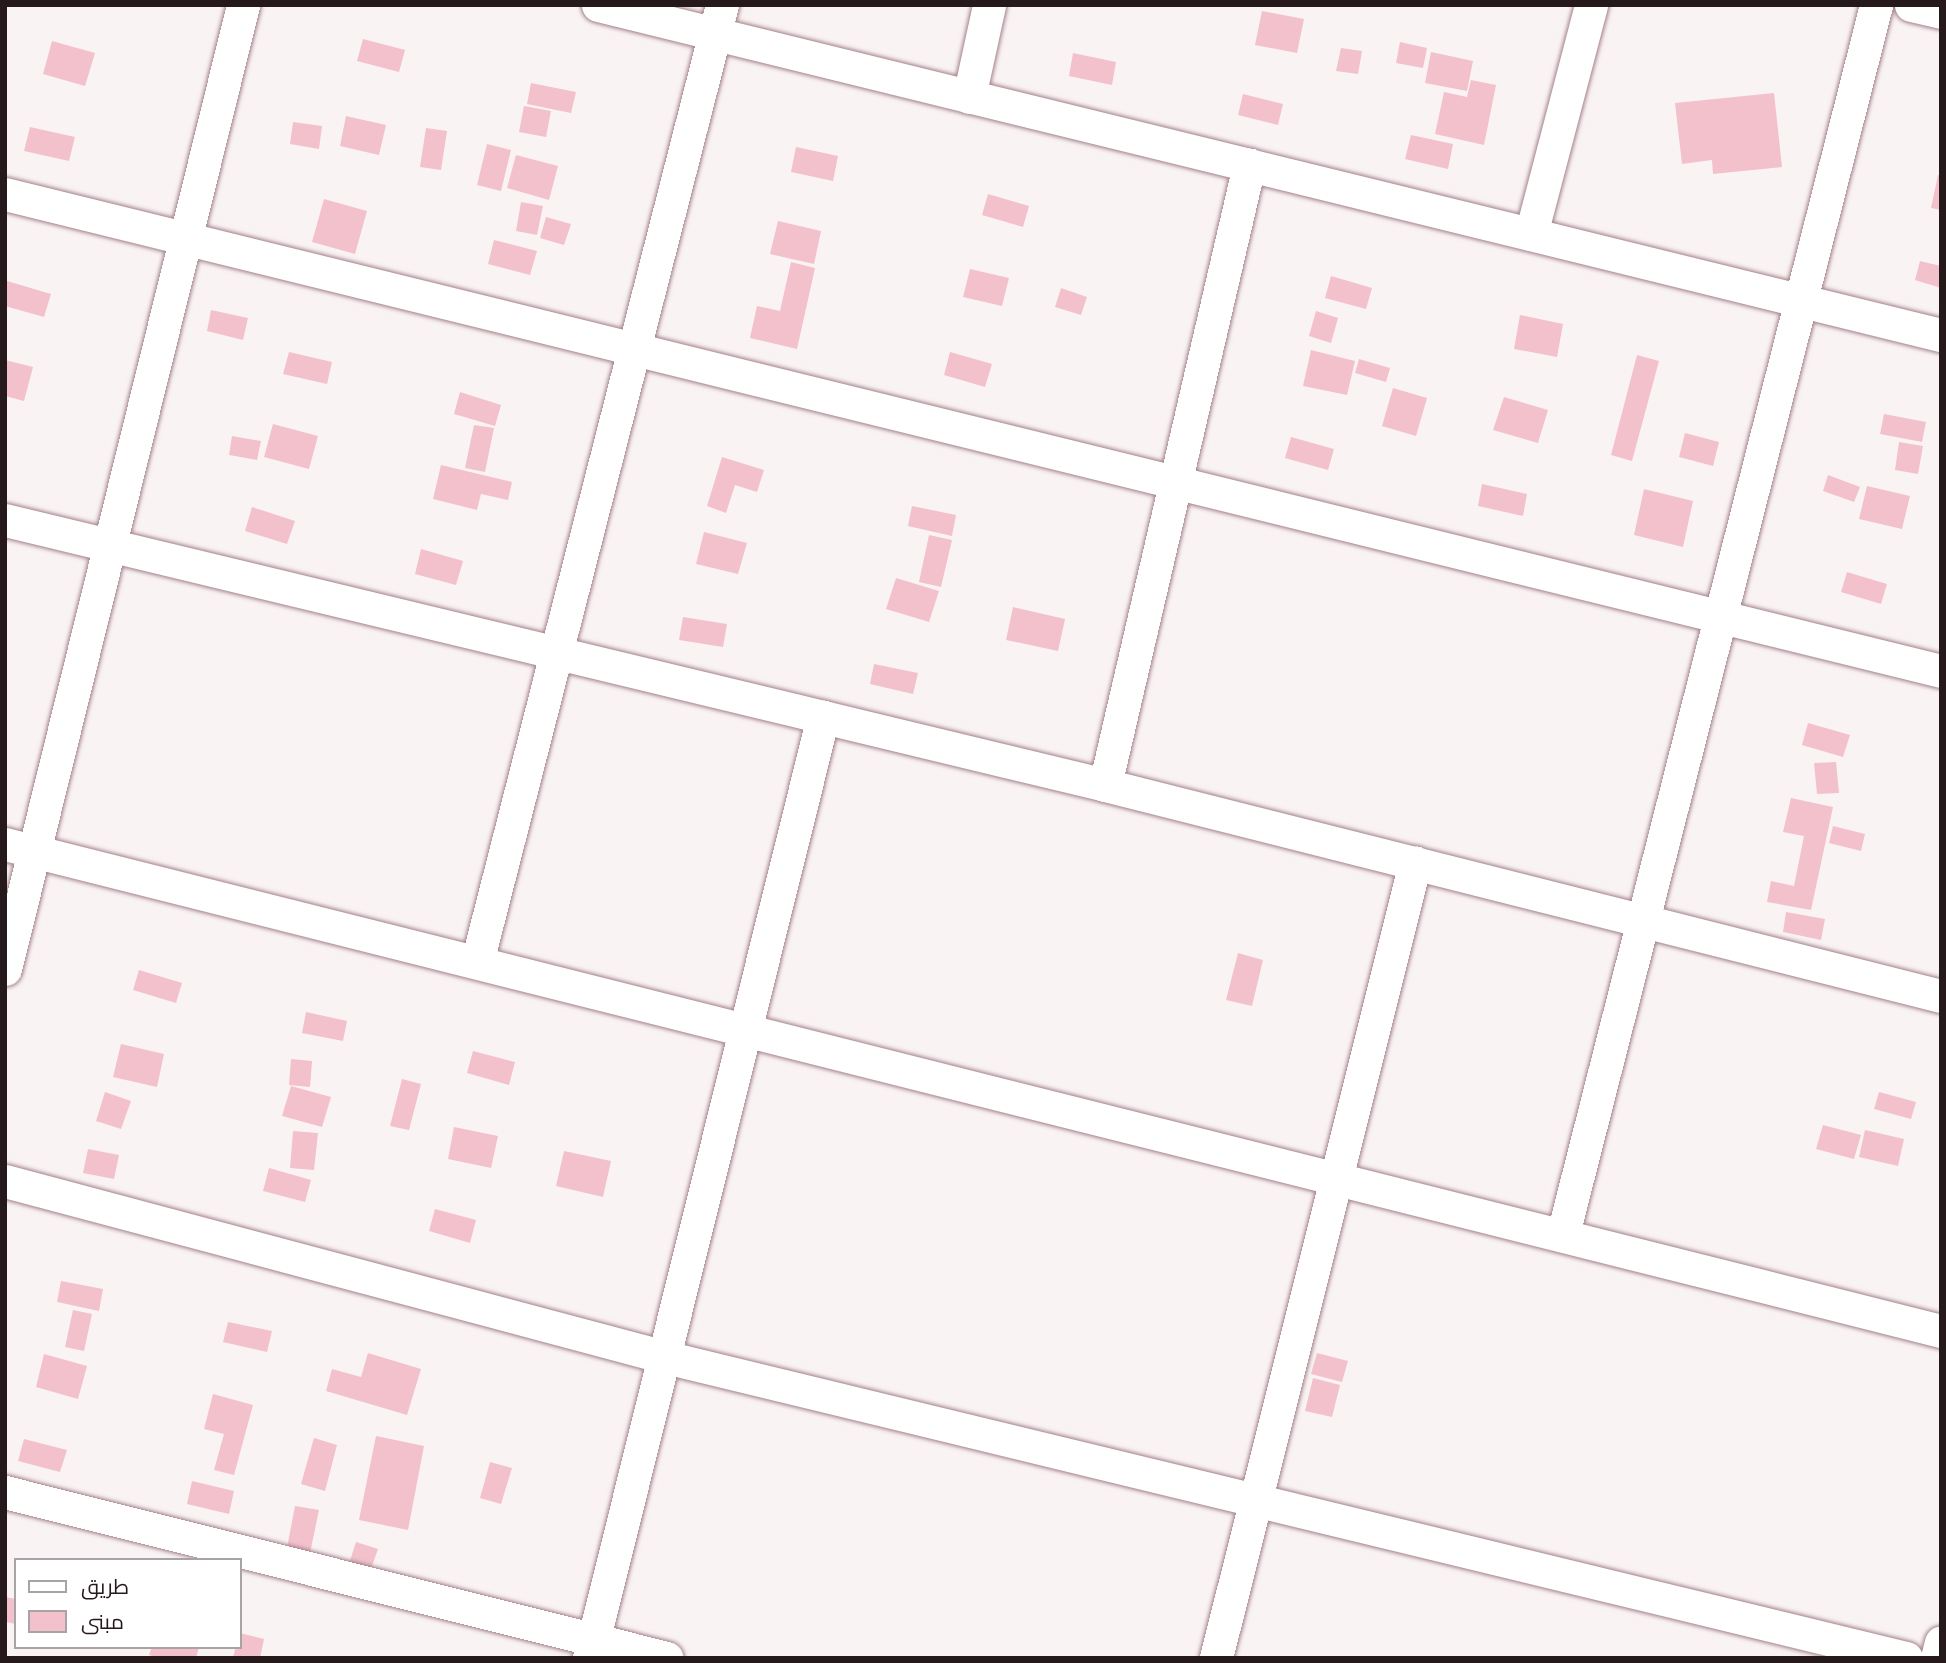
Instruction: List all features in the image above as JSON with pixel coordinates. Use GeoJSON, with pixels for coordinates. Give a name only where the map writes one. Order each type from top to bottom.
{"type":"FeatureCollection","features":[{"type":"Feature","properties":{"kind":"street"},"geometry":{"type":"LineString","coordinates":[[5,969],[19,847],[106,545],[243,5]]}},
{"type":"Feature","properties":{"kind":"street"},"geometry":{"type":"LineString","coordinates":[[598,5],[719,19],[969,97],[1941,335]]}},
{"type":"Feature","properties":{"kind":"street"},"geometry":{"type":"LineString","coordinates":[[969,97],[989,5]]}},
{"type":"Feature","properties":{"kind":"street"},"geometry":{"type":"LineString","coordinates":[[1531,233],[1591,5]]}},
{"type":"Feature","properties":{"kind":"street"},"geometry":{"type":"LineString","coordinates":[[1563,1234],[1876,5]]}},
{"type":"Feature","properties":{"kind":"street"},"geometry":{"type":"LineString","coordinates":[[1911,5],[1941,12]]}},
{"type":"Feature","properties":{"kind":"street"},"geometry":{"type":"LineString","coordinates":[[477,962],[719,19]]}},
{"type":"Feature","properties":{"kind":"street"},"geometry":{"type":"LineString","coordinates":[[1105,785],[1249,164]]}},
{"type":"Feature","properties":{"kind":"street"},"geometry":{"type":"LineString","coordinates":[[5,194],[1720,620],[1941,671]]}},
{"type":"Feature","properties":{"kind":"street"},"geometry":{"type":"LineString","coordinates":[[5,520],[1105,785],[1941,996]]}},
{"type":"Feature","properties":{"kind":"street"},"geometry":{"type":"LineString","coordinates":[[592,1649],[748,1030],[823,717]]}},
{"type":"Feature","properties":{"kind":"street"},"geometry":{"type":"LineString","coordinates":[[19,847],[1941,1331]]}},
{"type":"Feature","properties":{"kind":"street"},"geometry":{"type":"LineString","coordinates":[[1216,1658],[1415,863]]}},
{"type":"Feature","properties":{"kind":"street"},"geometry":{"type":"LineString","coordinates":[[5,1181],[665,1357],[1906,1658]]}},
{"type":"Feature","properties":{"kind":"street"},"geometry":{"type":"LineString","coordinates":[[5,1492],[592,1649],[667,1658]]}},
{"type":"Feature","properties":{"kind":"street"},"geometry":{"type":"LineString","coordinates":[[1937,1658],[1941,1642]]}},
{"type":"Feature","properties":{"kind":"building"},"geometry":{"type":"Polygon","coordinates":[[[1262,11],[1304,19],[1297,53],[1255,45],[1262,11]]]}},
{"type":"Feature","properties":{"kind":"building"},"geometry":{"type":"Polygon","coordinates":[[[363,39],[405,50],[399,72],[357,61],[363,39]]]}},
{"type":"Feature","properties":{"kind":"building"},"geometry":{"type":"Polygon","coordinates":[[[52,41],[95,53],[85,86],[43,74],[52,41]]]}},
{"type":"Feature","properties":{"kind":"building"},"geometry":{"type":"Polygon","coordinates":[[[1400,42],[1427,48],[1423,68],[1396,63],[1400,42]]]}},
{"type":"Feature","properties":{"kind":"building"},"geometry":{"type":"Polygon","coordinates":[[[1341,48],[1362,51],[1358,74],[1336,71],[1341,48]]]}},
{"type":"Feature","properties":{"kind":"building"},"geometry":{"type":"Polygon","coordinates":[[[1431,52],[1473,61],[1467,91],[1425,83],[1431,52]]]}},
{"type":"Feature","properties":{"kind":"building"},"geometry":{"type":"Polygon","coordinates":[[[1073,53],[1116,62],[1112,85],[1069,76],[1073,53]]]}},
{"type":"Feature","properties":{"kind":"building"},"geometry":{"type":"Polygon","coordinates":[[[1471,80],[1496,85],[1484,145],[1435,134],[1444,92],[1467,97],[1471,80]]]}},
{"type":"Feature","properties":{"kind":"building"},"geometry":{"type":"Polygon","coordinates":[[[531,83],[576,92],[571,113],[527,104],[531,83]]]}},
{"type":"Feature","properties":{"kind":"building"},"geometry":{"type":"Polygon","coordinates":[[[1774,93],[1782,167],[1713,174],[1712,160],[1682,164],[1675,103],[1774,93]]]}},
{"type":"Feature","properties":{"kind":"building"},"geometry":{"type":"Polygon","coordinates":[[[1243,94],[1283,104],[1278,125],[1238,115],[1243,94]]]}},
{"type":"Feature","properties":{"kind":"building"},"geometry":{"type":"Polygon","coordinates":[[[524,106],[551,111],[546,137],[519,132],[524,106]]]}},
{"type":"Feature","properties":{"kind":"building"},"geometry":{"type":"Polygon","coordinates":[[[346,116],[386,125],[379,155],[340,146],[346,116]]]}},
{"type":"Feature","properties":{"kind":"building"},"geometry":{"type":"Polygon","coordinates":[[[293,122],[322,126],[319,149],[290,144],[293,122]]]}},
{"type":"Feature","properties":{"kind":"building"},"geometry":{"type":"Polygon","coordinates":[[[30,127],[75,137],[69,161],[24,151],[30,127]]]}},
{"type":"Feature","properties":{"kind":"building"},"geometry":{"type":"Polygon","coordinates":[[[426,128],[447,131],[441,170],[420,167],[426,128]]]}},
{"type":"Feature","properties":{"kind":"building"},"geometry":{"type":"Polygon","coordinates":[[[1411,135],[1453,144],[1448,169],[1405,159],[1411,135]]]}},
{"type":"Feature","properties":{"kind":"building"},"geometry":{"type":"Polygon","coordinates":[[[487,144],[511,150],[501,191],[477,185],[487,144]]]}},
{"type":"Feature","properties":{"kind":"building"},"geometry":{"type":"Polygon","coordinates":[[[796,147],[838,156],[833,181],[791,172],[796,147]]]}},
{"type":"Feature","properties":{"kind":"building"},"geometry":{"type":"Polygon","coordinates":[[[516,155],[558,166],[549,200],[507,188],[516,155]]]}},
{"type":"Feature","properties":{"kind":"building"},"geometry":{"type":"Polygon","coordinates":[[[1938,175],[1941,176],[1941,210],[1931,208],[1938,175]]]}},
{"type":"Feature","properties":{"kind":"building"},"geometry":{"type":"Polygon","coordinates":[[[988,194],[1029,206],[1023,227],[982,215],[988,194]]]}},
{"type":"Feature","properties":{"kind":"building"},"geometry":{"type":"Polygon","coordinates":[[[324,199],[367,211],[355,254],[312,242],[324,199]]]}},
{"type":"Feature","properties":{"kind":"building"},"geometry":{"type":"Polygon","coordinates":[[[521,202],[543,206],[537,235],[516,231],[521,202]]]}},
{"type":"Feature","properties":{"kind":"building"},"geometry":{"type":"Polygon","coordinates":[[[546,217],[571,224],[564,245],[540,238],[546,217]]]}},
{"type":"Feature","properties":{"kind":"building"},"geometry":{"type":"Polygon","coordinates":[[[778,221],[821,231],[814,264],[770,254],[778,221]]]}},
{"type":"Feature","properties":{"kind":"building"},"geometry":{"type":"Polygon","coordinates":[[[494,240],[537,251],[530,275],[488,264],[494,240]]]}},
{"type":"Feature","properties":{"kind":"building"},"geometry":{"type":"Polygon","coordinates":[[[1920,261],[1941,266],[1941,288],[1915,280],[1920,261]]]}},
{"type":"Feature","properties":{"kind":"building"},"geometry":{"type":"Polygon","coordinates":[[[791,262],[815,268],[797,349],[750,338],[757,306],[780,311],[791,262]]]}},
{"type":"Feature","properties":{"kind":"building"},"geometry":{"type":"Polygon","coordinates":[[[970,269],[1009,278],[1002,306],[963,297],[970,269]]]}},
{"type":"Feature","properties":{"kind":"building"},"geometry":{"type":"Polygon","coordinates":[[[1331,276],[1372,288],[1366,309],[1325,298],[1331,276]]]}},
{"type":"Feature","properties":{"kind":"building"},"geometry":{"type":"Polygon","coordinates":[[[7,281],[51,294],[44,317],[5,306],[7,281]]]}},
{"type":"Feature","properties":{"kind":"building"},"geometry":{"type":"Polygon","coordinates":[[[1061,288],[1087,297],[1081,315],[1055,307],[1061,288]]]}},
{"type":"Feature","properties":{"kind":"building"},"geometry":{"type":"Polygon","coordinates":[[[211,310],[248,318],[243,340],[207,331],[211,310]]]}},
{"type":"Feature","properties":{"kind":"building"},"geometry":{"type":"Polygon","coordinates":[[[1316,311],[1338,318],[1331,343],[1309,336],[1316,311]]]}},
{"type":"Feature","properties":{"kind":"building"},"geometry":{"type":"Polygon","coordinates":[[[1520,315],[1563,324],[1557,357],[1514,349],[1520,315]]]}},
{"type":"Feature","properties":{"kind":"building"},"geometry":{"type":"Polygon","coordinates":[[[1311,350],[1355,361],[1347,395],[1303,386],[1311,350]]]}},
{"type":"Feature","properties":{"kind":"building"},"geometry":{"type":"Polygon","coordinates":[[[289,352],[332,362],[327,384],[283,374],[289,352]]]}},
{"type":"Feature","properties":{"kind":"building"},"geometry":{"type":"Polygon","coordinates":[[[950,352],[992,364],[985,387],[944,375],[950,352]]]}},
{"type":"Feature","properties":{"kind":"building"},"geometry":{"type":"Polygon","coordinates":[[[1637,355],[1659,361],[1632,461],[1611,455],[1637,355]]]}},
{"type":"Feature","properties":{"kind":"building"},"geometry":{"type":"Polygon","coordinates":[[[1359,359],[1390,368],[1386,382],[1355,373],[1359,359]]]}},
{"type":"Feature","properties":{"kind":"building"},"geometry":{"type":"Polygon","coordinates":[[[5,360],[33,367],[24,401],[5,396],[5,360]]]}},
{"type":"Feature","properties":{"kind":"building"},"geometry":{"type":"Polygon","coordinates":[[[1393,388],[1427,398],[1416,436],[1382,426],[1393,388]]]}},
{"type":"Feature","properties":{"kind":"building"},"geometry":{"type":"Polygon","coordinates":[[[460,392],[501,405],[495,426],[454,414],[460,392]]]}},
{"type":"Feature","properties":{"kind":"building"},"geometry":{"type":"Polygon","coordinates":[[[1504,397],[1548,410],[1538,443],[1493,430],[1504,397]]]}},
{"type":"Feature","properties":{"kind":"building"},"geometry":{"type":"Polygon","coordinates":[[[1884,414],[1926,422],[1922,442],[1880,434],[1884,414]]]}},
{"type":"Feature","properties":{"kind":"building"},"geometry":{"type":"Polygon","coordinates":[[[273,424],[318,436],[309,469],[264,457],[273,424]]]}},
{"type":"Feature","properties":{"kind":"building"},"geometry":{"type":"Polygon","coordinates":[[[474,425],[494,428],[485,472],[465,468],[474,425]]]}},
{"type":"Feature","properties":{"kind":"building"},"geometry":{"type":"Polygon","coordinates":[[[1685,433],[1719,442],[1713,466],[1679,457],[1685,433]]]}},
{"type":"Feature","properties":{"kind":"building"},"geometry":{"type":"Polygon","coordinates":[[[232,436],[261,441],[257,460],[229,455],[232,436]]]}},
{"type":"Feature","properties":{"kind":"building"},"geometry":{"type":"Polygon","coordinates":[[[1291,437],[1334,449],[1328,470],[1285,458],[1291,437]]]}},
{"type":"Feature","properties":{"kind":"building"},"geometry":{"type":"Polygon","coordinates":[[[1899,442],[1923,446],[1918,474],[1895,470],[1899,442]]]}},
{"type":"Feature","properties":{"kind":"building"},"geometry":{"type":"Polygon","coordinates":[[[722,457],[764,470],[757,492],[735,485],[726,513],[707,506],[722,457]]]}},
{"type":"Feature","properties":{"kind":"building"},"geometry":{"type":"Polygon","coordinates":[[[441,465],[512,482],[508,500],[481,494],[477,510],[433,499],[441,465]]]}},
{"type":"Feature","properties":{"kind":"building"},"geometry":{"type":"Polygon","coordinates":[[[1828,475],[1860,487],[1854,502],[1823,491],[1828,475]]]}},
{"type":"Feature","properties":{"kind":"building"},"geometry":{"type":"Polygon","coordinates":[[[1482,484],[1527,494],[1523,516],[1478,506],[1482,484]]]}},
{"type":"Feature","properties":{"kind":"building"},"geometry":{"type":"Polygon","coordinates":[[[1867,486],[1910,496],[1902,529],[1859,519],[1867,486]]]}},
{"type":"Feature","properties":{"kind":"building"},"geometry":{"type":"Polygon","coordinates":[[[1644,489],[1693,501],[1683,547],[1634,535],[1644,489]]]}},
{"type":"Feature","properties":{"kind":"building"},"geometry":{"type":"Polygon","coordinates":[[[912,506],[956,515],[952,536],[908,526],[912,506]]]}},
{"type":"Feature","properties":{"kind":"building"},"geometry":{"type":"Polygon","coordinates":[[[252,507],[295,521],[287,544],[245,531],[252,507]]]}},
{"type":"Feature","properties":{"kind":"building"},"geometry":{"type":"Polygon","coordinates":[[[704,532],[747,543],[738,574],[696,564],[704,532]]]}},
{"type":"Feature","properties":{"kind":"building"},"geometry":{"type":"Polygon","coordinates":[[[929,535],[952,540],[941,587],[919,582],[929,535]]]}},
{"type":"Feature","properties":{"kind":"building"},"geometry":{"type":"Polygon","coordinates":[[[421,549],[463,561],[456,585],[415,574],[421,549]]]}},
{"type":"Feature","properties":{"kind":"building"},"geometry":{"type":"Polygon","coordinates":[[[1847,572],[1887,584],[1881,604],[1841,592],[1847,572]]]}},
{"type":"Feature","properties":{"kind":"building"},"geometry":{"type":"Polygon","coordinates":[[[896,578],[939,591],[929,622],[886,609],[896,578]]]}},
{"type":"Feature","properties":{"kind":"building"},"geometry":{"type":"Polygon","coordinates":[[[1013,607],[1065,619],[1058,651],[1006,640],[1013,607]]]}},
{"type":"Feature","properties":{"kind":"building"},"geometry":{"type":"Polygon","coordinates":[[[683,617],[727,624],[723,647],[679,640],[683,617]]]}},
{"type":"Feature","properties":{"kind":"building"},"geometry":{"type":"Polygon","coordinates":[[[874,664],[918,673],[913,694],[870,684],[874,664]]]}},
{"type":"Feature","properties":{"kind":"building"},"geometry":{"type":"Polygon","coordinates":[[[1808,723],[1850,735],[1843,757],[1802,745],[1808,723]]]}},
{"type":"Feature","properties":{"kind":"building"},"geometry":{"type":"Polygon","coordinates":[[[1836,762],[1839,793],[1817,794],[1814,763],[1836,762]]]}},
{"type":"Feature","properties":{"kind":"building"},"geometry":{"type":"Polygon","coordinates":[[[1791,798],[1833,807],[1811,910],[1767,902],[1771,881],[1794,886],[1804,836],[1783,832],[1791,798]]]}},
{"type":"Feature","properties":{"kind":"building"},"geometry":{"type":"Polygon","coordinates":[[[1833,826],[1865,834],[1861,851],[1829,843],[1833,826]]]}},
{"type":"Feature","properties":{"kind":"building"},"geometry":{"type":"Polygon","coordinates":[[[1786,912],[1825,919],[1821,940],[1783,932],[1786,912]]]}},
{"type":"Feature","properties":{"kind":"building"},"geometry":{"type":"Polygon","coordinates":[[[1238,953],[1263,960],[1252,1006],[1226,1000],[1238,953]]]}},
{"type":"Feature","properties":{"kind":"building"},"geometry":{"type":"Polygon","coordinates":[[[139,970],[182,983],[176,1003],[133,990],[139,970]]]}},
{"type":"Feature","properties":{"kind":"building"},"geometry":{"type":"Polygon","coordinates":[[[306,1012],[347,1021],[343,1041],[302,1033],[306,1012]]]}},
{"type":"Feature","properties":{"kind":"building"},"geometry":{"type":"Polygon","coordinates":[[[121,1044],[164,1054],[157,1087],[113,1077],[121,1044]]]}},
{"type":"Feature","properties":{"kind":"building"},"geometry":{"type":"Polygon","coordinates":[[[473,1051],[515,1062],[509,1085],[467,1073],[473,1051]]]}},
{"type":"Feature","properties":{"kind":"building"},"geometry":{"type":"Polygon","coordinates":[[[291,1059],[312,1061],[310,1087],[289,1085],[291,1059]]]}},
{"type":"Feature","properties":{"kind":"building"},"geometry":{"type":"Polygon","coordinates":[[[402,1079],[421,1084],[409,1130],[390,1126],[402,1079]]]}},
{"type":"Feature","properties":{"kind":"building"},"geometry":{"type":"Polygon","coordinates":[[[291,1086],[331,1097],[322,1127],[282,1116],[291,1086]]]}},
{"type":"Feature","properties":{"kind":"building"},"geometry":{"type":"Polygon","coordinates":[[[105,1092],[131,1101],[121,1129],[96,1121],[105,1092]]]}},
{"type":"Feature","properties":{"kind":"building"},"geometry":{"type":"Polygon","coordinates":[[[1879,1092],[1916,1102],[1911,1119],[1874,1109],[1879,1092]]]}},
{"type":"Feature","properties":{"kind":"building"},"geometry":{"type":"Polygon","coordinates":[[[1823,1125],[1861,1135],[1854,1159],[1816,1149],[1823,1125]]]}},
{"type":"Feature","properties":{"kind":"building"},"geometry":{"type":"Polygon","coordinates":[[[454,1127],[498,1136],[491,1168],[448,1159],[454,1127]]]}},
{"type":"Feature","properties":{"kind":"building"},"geometry":{"type":"Polygon","coordinates":[[[1865,1130],[1904,1139],[1898,1166],[1859,1157],[1865,1130]]]}},
{"type":"Feature","properties":{"kind":"building"},"geometry":{"type":"Polygon","coordinates":[[[293,1131],[318,1133],[314,1170],[290,1168],[293,1131]]]}},
{"type":"Feature","properties":{"kind":"building"},"geometry":{"type":"Polygon","coordinates":[[[88,1149],[119,1155],[114,1179],[83,1173],[88,1149]]]}},
{"type":"Feature","properties":{"kind":"building"},"geometry":{"type":"Polygon","coordinates":[[[564,1151],[611,1161],[603,1197],[556,1186],[564,1151]]]}},
{"type":"Feature","properties":{"kind":"building"},"geometry":{"type":"Polygon","coordinates":[[[269,1168],[311,1180],[305,1202],[263,1191],[269,1168]]]}},
{"type":"Feature","properties":{"kind":"building"},"geometry":{"type":"Polygon","coordinates":[[[435,1209],[476,1220],[470,1243],[429,1231],[435,1209]]]}},
{"type":"Feature","properties":{"kind":"building"},"geometry":{"type":"Polygon","coordinates":[[[61,1281],[103,1289],[99,1311],[57,1302],[61,1281]]]}},
{"type":"Feature","properties":{"kind":"building"},"geometry":{"type":"Polygon","coordinates":[[[73,1310],[92,1314],[84,1351],[65,1347],[73,1310]]]}},
{"type":"Feature","properties":{"kind":"building"},"geometry":{"type":"Polygon","coordinates":[[[228,1322],[272,1331],[267,1352],[223,1342],[228,1322]]]}},
{"type":"Feature","properties":{"kind":"building"},"geometry":{"type":"Polygon","coordinates":[[[368,1353],[421,1369],[407,1415],[326,1391],[332,1369],[361,1377],[368,1353]]]}},
{"type":"Feature","properties":{"kind":"building"},"geometry":{"type":"Polygon","coordinates":[[[1317,1353],[1348,1361],[1342,1382],[1311,1374],[1317,1353]]]}},
{"type":"Feature","properties":{"kind":"building"},"geometry":{"type":"Polygon","coordinates":[[[44,1354],[87,1366],[78,1399],[36,1387],[44,1354]]]}},
{"type":"Feature","properties":{"kind":"building"},"geometry":{"type":"Polygon","coordinates":[[[1313,1378],[1340,1385],[1332,1417],[1305,1411],[1313,1378]]]}},
{"type":"Feature","properties":{"kind":"building"},"geometry":{"type":"Polygon","coordinates":[[[213,1394],[253,1405],[234,1475],[214,1470],[224,1434],[204,1429],[213,1394]]]}},
{"type":"Feature","properties":{"kind":"building"},"geometry":{"type":"Polygon","coordinates":[[[376,1436],[424,1446],[408,1530],[359,1520],[376,1436]]]}},
{"type":"Feature","properties":{"kind":"building"},"geometry":{"type":"Polygon","coordinates":[[[314,1438],[337,1445],[325,1491],[301,1484],[314,1438]]]}},
{"type":"Feature","properties":{"kind":"building"},"geometry":{"type":"Polygon","coordinates":[[[24,1439],[67,1450],[60,1472],[18,1461],[24,1439]]]}},
{"type":"Feature","properties":{"kind":"building"},"geometry":{"type":"Polygon","coordinates":[[[490,1462],[512,1468],[501,1504],[480,1498],[490,1462]]]}},
{"type":"Feature","properties":{"kind":"building"},"geometry":{"type":"Polygon","coordinates":[[[192,1481],[234,1491],[229,1514],[187,1504],[192,1481]]]}},
{"type":"Feature","properties":{"kind":"building"},"geometry":{"type":"Polygon","coordinates":[[[295,1506],[319,1510],[309,1558],[286,1553],[295,1506]]]}},
{"type":"Feature","properties":{"kind":"building"},"geometry":{"type":"Polygon","coordinates":[[[356,1542],[378,1549],[367,1580],[346,1573],[356,1542]]]}},
{"type":"Feature","properties":{"kind":"building"},"geometry":{"type":"Polygon","coordinates":[[[5,1597],[14,1599],[14,1624],[5,1622],[5,1597]]]}},
{"type":"Feature","properties":{"kind":"building"},"geometry":{"type":"Polygon","coordinates":[[[242,1634],[264,1639],[260,1658],[233,1657],[235,1649],[242,1649],[242,1634]]]}},
{"type":"Feature","properties":{"kind":"building"},"geometry":{"type":"Polygon","coordinates":[[[151,1649],[198,1649],[196,1658],[159,1658],[149,1655],[151,1649]]]}}]}
